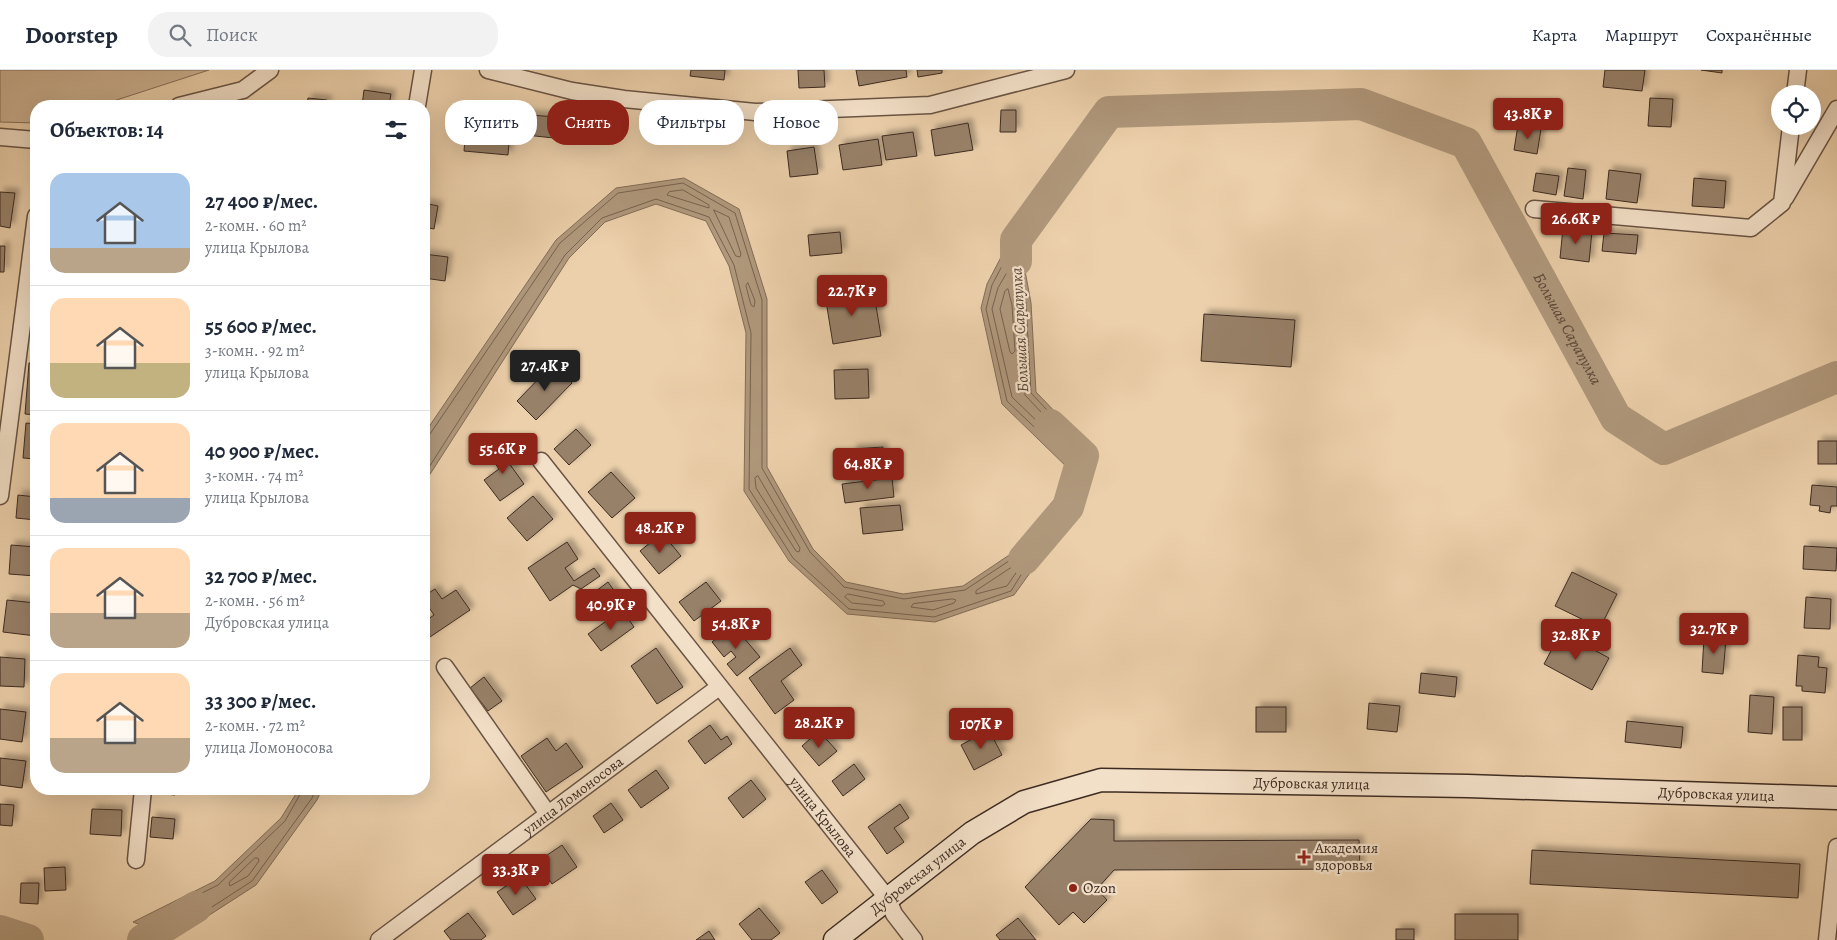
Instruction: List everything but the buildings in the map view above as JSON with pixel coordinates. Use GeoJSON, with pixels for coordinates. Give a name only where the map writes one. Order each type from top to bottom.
{"type":"FeatureCollection","features":[{"type":"Feature","properties":{"kind":"street"},"geometry":{"type":"LineString","coordinates":[[203,100],[243,90],[270,70]]}},
{"type":"Feature","properties":{"kind":"street"},"geometry":{"type":"LineString","coordinates":[[418,100],[423,70]]}},
{"type":"Feature","properties":{"kind":"street"},"geometry":{"type":"LineString","coordinates":[[488,70],[581,92],[755,112],[930,105],[1066,70]]}},
{"type":"Feature","properties":{"kind":"street"},"geometry":{"type":"LineString","coordinates":[[1796,85],[1798,70]]}},
{"type":"Feature","properties":{"kind":"street"},"geometry":{"type":"LineString","coordinates":[[241,100],[243,90]]}},
{"type":"Feature","properties":{"kind":"street"},"geometry":{"type":"LineString","coordinates":[[1534,209],[1751,228],[1782,203],[1837,109]]}},
{"type":"Feature","properties":{"kind":"street"},"geometry":{"type":"LineString","coordinates":[[1782,203],[1790,135]]}},
{"type":"Feature","properties":{"kind":"street"},"geometry":{"type":"LineString","coordinates":[[0,137],[30,140]]}},
{"type":"Feature","properties":{"kind":"street"},"geometry":{"type":"LineString","coordinates":[[0,496],[30,263]]}},
{"type":"Feature","properties":{"kind":"street","name":"улица Крылова"},"geometry":{"type":"LineString","coordinates":[[540,461],[888,899],[894,914],[914,940]]}},
{"type":"Feature","properties":{"kind":"street"},"geometry":{"type":"LineString","coordinates":[[444,667],[548,814]]}},
{"type":"Feature","properties":{"kind":"street","name":"улица Ломоносова"},"geometry":{"type":"LineString","coordinates":[[379,940],[719,687]]}},
{"type":"Feature","properties":{"kind":"street","name":"Дубровская улица"},"geometry":{"type":"LineString","coordinates":[[835,940],[972,833],[1024,802],[1101,780],[1449,786],[1837,798]]}},
{"type":"Feature","properties":{"kind":"street"},"geometry":{"type":"LineString","coordinates":[[136,860],[142,795]]}},
{"type":"Feature","properties":{"kind":"street"},"geometry":{"type":"LineString","coordinates":[[1827,940],[1837,847]]}},
{"type":"Feature","properties":{"kind":"shaded area"},"geometry":{"type":"Polygon","coordinates":[[[0,70],[209,70],[116,100],[30,100],[30,123],[0,122],[0,70]]]}},
{"type":"Feature","properties":{"kind":"water"},"geometry":{"type":"Polygon","coordinates":[[[684,178],[739,209],[767,299],[767,467],[813,549],[846,582],[903,594],[963,586],[1057,523],[1035,566],[1014,595],[935,622],[847,614],[789,561],[744,491],[746,333],[729,266],[706,221],[656,204],[605,222],[569,258],[430,474],[430,425],[556,240],[616,188],[684,178]]]}},
{"type":"Feature","properties":{"kind":"water"},"geometry":{"type":"Polygon","coordinates":[[[1022,217],[1040,227],[1023,260],[1031,303],[1036,392],[1087,445],[1074,474],[1002,404],[981,308],[987,284],[1022,217]]]}},
{"type":"Feature","properties":{"kind":"water"},"geometry":{"type":"Polygon","coordinates":[[[295,795],[319,795],[256,885],[197,923],[156,931],[133,922],[215,881],[281,818],[295,795]]]}},
{"type":"Feature","properties":{"kind":"waterway","name":"Большая Сарапулка"},"geometry":{"type":"LineString","coordinates":[[1016,261],[1016,240],[1109,112],[1361,104],[1466,143],[1616,418],[1664,449],[1837,377]]}},
{"type":"Feature","properties":{"kind":"waterway","name":"Большая Сарапулка"},"geometry":{"type":"LineString","coordinates":[[1024,559],[1068,507],[1083,456],[1050,425]]}},
{"type":"Feature","properties":{"kind":"waterway","name":"Большая Сарапулка"},"geometry":{"type":"LineString","coordinates":[[143,940],[196,907]]}},
{"type":"Feature","properties":{"kind":"waterway","name":"Большая Сарапулка"},"geometry":{"type":"LineString","coordinates":[[0,931],[28,940]]}},
{"type":"Feature","properties":{"kind":"place","name":"Академия здоровья"},"geometry":{"type":"Point","coordinates":[1304,857]}},
{"type":"Feature","properties":{"kind":"place","name":"Ozon"},"geometry":{"type":"Point","coordinates":[1073,888]}}]}
